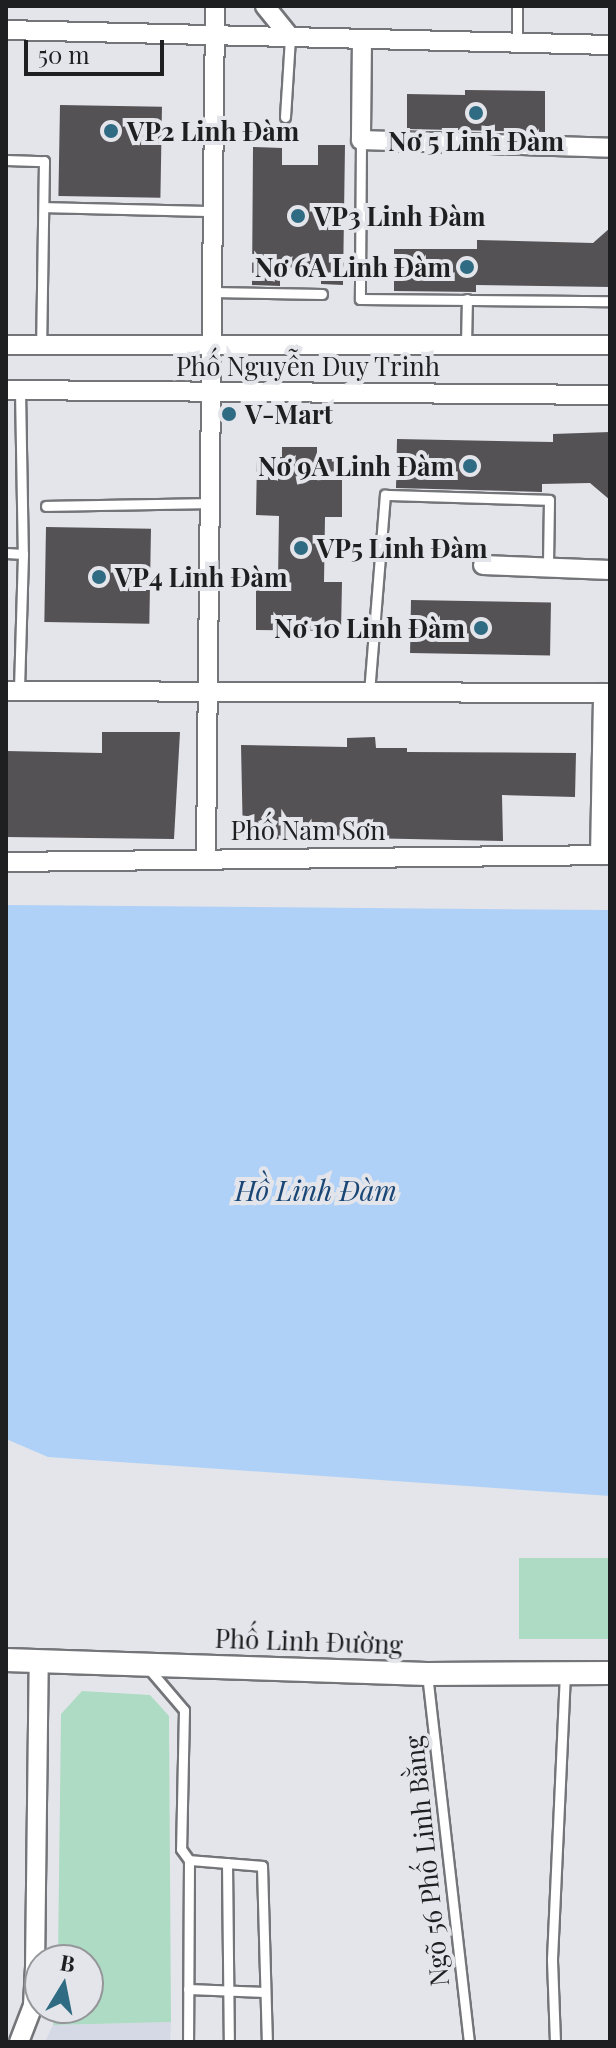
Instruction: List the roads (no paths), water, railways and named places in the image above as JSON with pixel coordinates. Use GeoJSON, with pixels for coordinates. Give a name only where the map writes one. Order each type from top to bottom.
{"type":"FeatureCollection","features":[{"type":"Feature","properties":{"kind":"street"},"geometry":{"type":"LineString","coordinates":[[206,856],[215,6]]}},
{"type":"Feature","properties":{"kind":"street"},"geometry":{"type":"LineString","coordinates":[[265,6],[290,37]]}},
{"type":"Feature","properties":{"kind":"street"},"geometry":{"type":"LineString","coordinates":[[6,30],[610,45]]}},
{"type":"Feature","properties":{"kind":"street"},"geometry":{"type":"LineString","coordinates":[[362,39],[361,140],[610,148]]}},
{"type":"Feature","properties":{"kind":"street","name":"Phố Nguyễn Duy Trinh"},"geometry":{"type":"LineString","coordinates":[[6,345],[610,345]]}},
{"type":"Feature","properties":{"kind":"street","name":"Phố Nguyễn Duy Trinh"},"geometry":{"type":"LineString","coordinates":[[13,390],[610,395]]}},
{"type":"Feature","properties":{"kind":"street"},"geometry":{"type":"LineString","coordinates":[[483,565],[610,570]]}},
{"type":"Feature","properties":{"kind":"street"},"geometry":{"type":"LineString","coordinates":[[12,691],[606,693],[605,855]]}},
{"type":"Feature","properties":{"kind":"street","name":"Phố Nam Sơn"},"geometry":{"type":"LineString","coordinates":[[6,862],[206,856],[605,855]]}},
{"type":"Feature","properties":{"kind":"street","name":"Phố Linh Đường"},"geometry":{"type":"LineString","coordinates":[[6,1660],[427,1674],[610,1673]]}},
{"type":"Feature","properties":{"kind":"street"},"geometry":{"type":"LineString","coordinates":[[19,2042],[33,2005],[39,1660]]}},
{"type":"Feature","properties":{"kind":"lane"},"geometry":{"type":"LineString","coordinates":[[517,6],[517,43]]}},
{"type":"Feature","properties":{"kind":"lane"},"geometry":{"type":"LineString","coordinates":[[285,117],[290,37]]}},
{"type":"Feature","properties":{"kind":"lane"},"geometry":{"type":"LineString","coordinates":[[361,140],[360,299],[610,301]]}},
{"type":"Feature","properties":{"kind":"lane"},"geometry":{"type":"LineString","coordinates":[[6,160],[44,161],[41,345]]}},
{"type":"Feature","properties":{"kind":"lane"},"geometry":{"type":"LineString","coordinates":[[44,207],[213,211]]}},
{"type":"Feature","properties":{"kind":"lane"},"geometry":{"type":"LineString","coordinates":[[212,292],[322,294]]}},
{"type":"Feature","properties":{"kind":"lane"},"geometry":{"type":"LineString","coordinates":[[466,345],[467,299]]}},
{"type":"Feature","properties":{"kind":"lane"},"geometry":{"type":"LineString","coordinates":[[12,691],[23,554],[13,390]]}},
{"type":"Feature","properties":{"kind":"lane"},"geometry":{"type":"LineString","coordinates":[[369,693],[385,495],[549,500],[548,567]]}},
{"type":"Feature","properties":{"kind":"lane"},"geometry":{"type":"LineString","coordinates":[[46,506],[210,503]]}},
{"type":"Feature","properties":{"kind":"lane"},"geometry":{"type":"LineString","coordinates":[[6,553],[23,554]]}},
{"type":"Feature","properties":{"kind":"lane"},"geometry":{"type":"LineString","coordinates":[[145,1663],[184,1710],[181,1849],[189,1860],[188,2042]]}},
{"type":"Feature","properties":{"kind":"lane"},"geometry":{"type":"LineString","coordinates":[[555,2042],[552,1959],[565,1673]]}},
{"type":"Feature","properties":{"kind":"lane","name":"Ngõ 56 Phố Linh Bằng"},"geometry":{"type":"LineString","coordinates":[[427,1674],[469,2042]]}},
{"type":"Feature","properties":{"kind":"lane"},"geometry":{"type":"LineString","coordinates":[[189,1860],[262,1866],[267,2042]]}},
{"type":"Feature","properties":{"kind":"lane"},"geometry":{"type":"LineString","coordinates":[[227,1863],[229,2042]]}},
{"type":"Feature","properties":{"kind":"lane"},"geometry":{"type":"LineString","coordinates":[[188,1989],[265,1992]]}},
{"type":"Feature","properties":{"kind":"water","name":"Hồ Linh Đàm"},"geometry":{"type":"Polygon","coordinates":[[[6,905],[610,910],[610,1496],[48,1457],[6,1439],[6,905]]]}},
{"type":"Feature","properties":{"kind":"place","name":"Nơ 5 Linh Đàm"},"geometry":{"type":"Point","coordinates":[476,113]}},
{"type":"Feature","properties":{"kind":"place","name":"VP2 Linh Đàm"},"geometry":{"type":"Point","coordinates":[111,131]}},
{"type":"Feature","properties":{"kind":"place","name":"VP3 Linh Đàm"},"geometry":{"type":"Point","coordinates":[298,216]}},
{"type":"Feature","properties":{"kind":"place","name":"Nơ 6A Linh Đàm"},"geometry":{"type":"Point","coordinates":[467,267]}},
{"type":"Feature","properties":{"kind":"place","name":"V-Mart"},"geometry":{"type":"Point","coordinates":[229,414]}},
{"type":"Feature","properties":{"kind":"place","name":"Nơ 9A Linh Đàm"},"geometry":{"type":"Point","coordinates":[470,466]}},
{"type":"Feature","properties":{"kind":"place","name":"VP5 Linh Đàm"},"geometry":{"type":"Point","coordinates":[301,548]}},
{"type":"Feature","properties":{"kind":"place","name":"VP4 Linh Đàm"},"geometry":{"type":"Point","coordinates":[99,577]}},
{"type":"Feature","properties":{"kind":"place","name":"Nơ 10 Linh Đàm"},"geometry":{"type":"Point","coordinates":[481,628]}}]}
